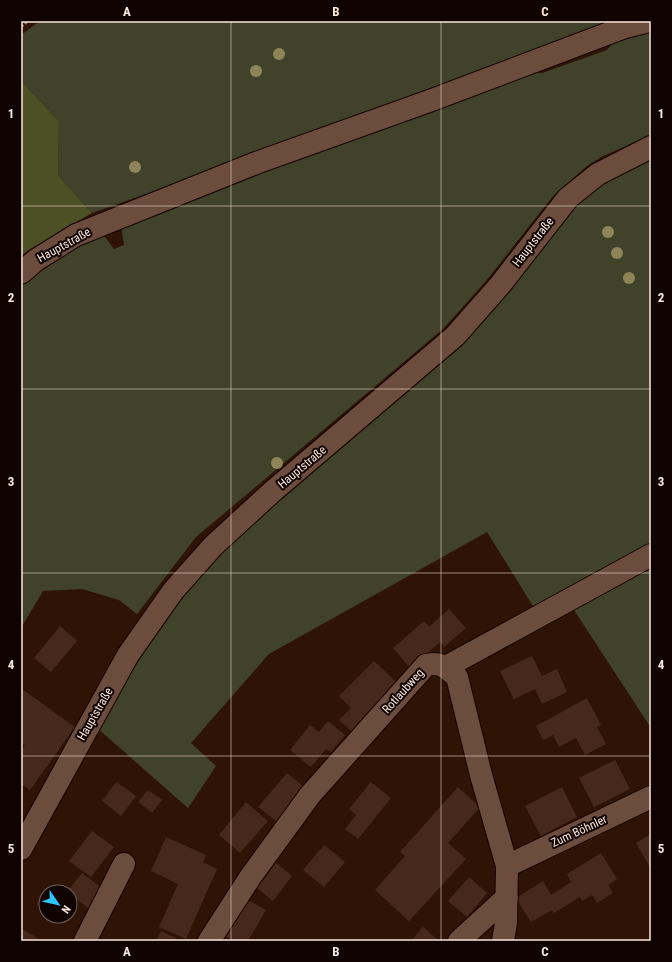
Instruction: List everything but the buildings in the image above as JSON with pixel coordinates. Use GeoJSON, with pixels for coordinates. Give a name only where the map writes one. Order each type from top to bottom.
{"type":"FeatureCollection","features":[{"type":"Feature","properties":{"kind":"street","name":"Hauptstraße"},"geometry":{"type":"LineString","coordinates":[[21,274],[36,260],[76,235],[256,163],[432,100],[625,27],[649,21]]}},
{"type":"Feature","properties":{"kind":"street","name":"Hauptstraße"},"geometry":{"type":"LineString","coordinates":[[21,849],[128,656],[173,591],[213,546],[273,491],[456,336],[500,284],[568,198],[598,174],[651,147]]}},
{"type":"Feature","properties":{"kind":"street"},"geometry":{"type":"LineString","coordinates":[[504,941],[507,897],[507,866],[481,775],[457,677],[446,667],[651,555]]}},
{"type":"Feature","properties":{"kind":"street","name":"Rotlaubweg"},"geometry":{"type":"LineString","coordinates":[[209,941],[251,876],[310,795],[426,665],[435,663],[446,667]]}},
{"type":"Feature","properties":{"kind":"street","name":"Zum Böhnler"},"geometry":{"type":"LineString","coordinates":[[507,866],[651,797]]}},
{"type":"Feature","properties":{"kind":"street"},"geometry":{"type":"LineString","coordinates":[[85,941],[124,864]]}},
{"type":"Feature","properties":{"kind":"street"},"geometry":{"type":"LineString","coordinates":[[459,941],[507,897]]}},
{"type":"Feature","properties":{"kind":"path"},"geometry":{"type":"LineString","coordinates":[[21,27],[28,21]]}},
{"type":"Feature","properties":{"kind":"green space"},"geometry":{"type":"Polygon","coordinates":[[[40,21],[610,21],[251,157],[92,213],[58,175],[59,121],[21,81],[21,35],[40,21]]]}},
{"type":"Feature","properties":{"kind":"green space"},"geometry":{"type":"Polygon","coordinates":[[[651,28],[651,135],[601,157],[587,166],[553,196],[486,281],[443,329],[196,537],[137,614],[119,600],[82,589],[43,591],[21,628],[21,285],[45,262],[102,233],[114,249],[124,245],[121,224],[525,72],[542,73],[607,50],[617,38],[651,28]]]}},
{"type":"Feature","properties":{"kind":"green space"},"geometry":{"type":"Polygon","coordinates":[[[21,81],[59,121],[58,175],[92,213],[21,256],[21,81]]]}},
{"type":"Feature","properties":{"kind":"green space"},"geometry":{"type":"Polygon","coordinates":[[[651,157],[651,549],[536,611],[487,532],[269,654],[191,743],[216,766],[188,808],[96,727],[158,629],[198,574],[581,199],[606,180],[651,157]]]}},
{"type":"Feature","properties":{"kind":"green space"},"geometry":{"type":"Polygon","coordinates":[[[651,568],[651,728],[574,610],[651,568]]]}}]}
